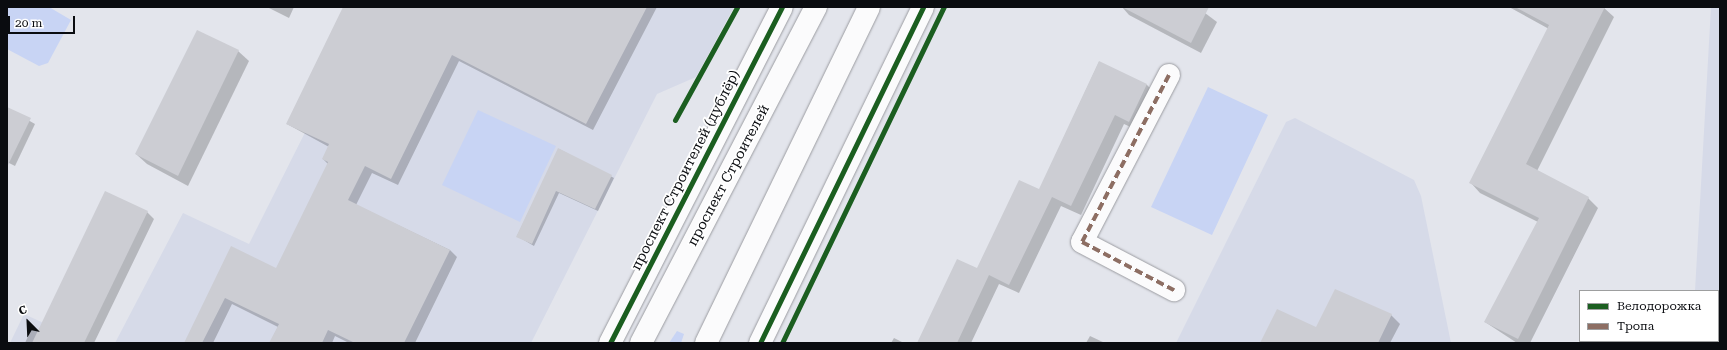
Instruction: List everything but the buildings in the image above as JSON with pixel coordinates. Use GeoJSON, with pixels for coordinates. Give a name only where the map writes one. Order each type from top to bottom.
{"type":"FeatureCollection","features":[{"type":"Feature","properties":{"kind":"street","name":"проспект Строителей (дублёр)"},"geometry":{"type":"LineString","coordinates":[[610,343],[782,7]]}},
{"type":"Feature","properties":{"kind":"street","name":"проспект Строителей"},"geometry":{"type":"LineString","coordinates":[[641,343],[816,7]]}},
{"type":"Feature","properties":{"kind":"street"},"geometry":{"type":"LineString","coordinates":[[706,343],[869,7]]}},
{"type":"Feature","properties":{"kind":"street"},"geometry":{"type":"LineString","coordinates":[[760,343],[923,7]]}},
{"type":"Feature","properties":{"kind":"street"},"geometry":{"type":"LineString","coordinates":[[1169,75],[1082,242],[1174,290]]}},
{"type":"Feature","properties":{"kind":"shaded area"},"geometry":{"type":"Polygon","coordinates":[[[7,7],[49,7],[71,20],[48,63],[39,66],[7,49],[7,7]]]}},
{"type":"Feature","properties":{"kind":"shaded area"},"geometry":{"type":"Polygon","coordinates":[[[368,7],[734,7],[696,77],[657,94],[531,343],[115,343],[183,213],[249,244],[368,7]]]}},
{"type":"Feature","properties":{"kind":"shaded area"},"geometry":{"type":"Polygon","coordinates":[[[1711,7],[1720,7],[1720,343],[1693,343],[1719,342],[1719,290],[1695,290],[1711,7]]]}},
{"type":"Feature","properties":{"kind":"shaded area"},"geometry":{"type":"Polygon","coordinates":[[[1208,87],[1268,115],[1212,235],[1151,207],[1208,87]]]}},
{"type":"Feature","properties":{"kind":"shaded area"},"geometry":{"type":"Polygon","coordinates":[[[478,110],[556,146],[520,222],[442,185],[478,110]]]}},
{"type":"Feature","properties":{"kind":"shaded area"},"geometry":{"type":"Polygon","coordinates":[[[1295,118],[1414,180],[1421,196],[1451,343],[1176,343],[1286,122],[1295,118]]]}},
{"type":"Feature","properties":{"kind":"shaded area"},"geometry":{"type":"Polygon","coordinates":[[[24,314],[87,343],[10,343],[24,314]]]}},
{"type":"Feature","properties":{"kind":"shaded area"},"geometry":{"type":"Polygon","coordinates":[[[677,331],[684,334],[681,343],[669,343],[677,331]]]}},
{"type":"Feature","properties":{"kind":"marked path"},"geometry":{"type":"LineString","coordinates":[[1169,75],[1082,242],[1174,290]]}},
{"type":"Feature","properties":{"kind":"cycle path"},"geometry":{"type":"LineString","coordinates":[[675,120],[737,7]]}},
{"type":"Feature","properties":{"kind":"cycle path"},"geometry":{"type":"LineString","coordinates":[[610,343],[782,7]]}},
{"type":"Feature","properties":{"kind":"cycle path"},"geometry":{"type":"LineString","coordinates":[[760,343],[923,7]]}},
{"type":"Feature","properties":{"kind":"cycle path"},"geometry":{"type":"LineString","coordinates":[[782,343],[944,7]]}}]}
